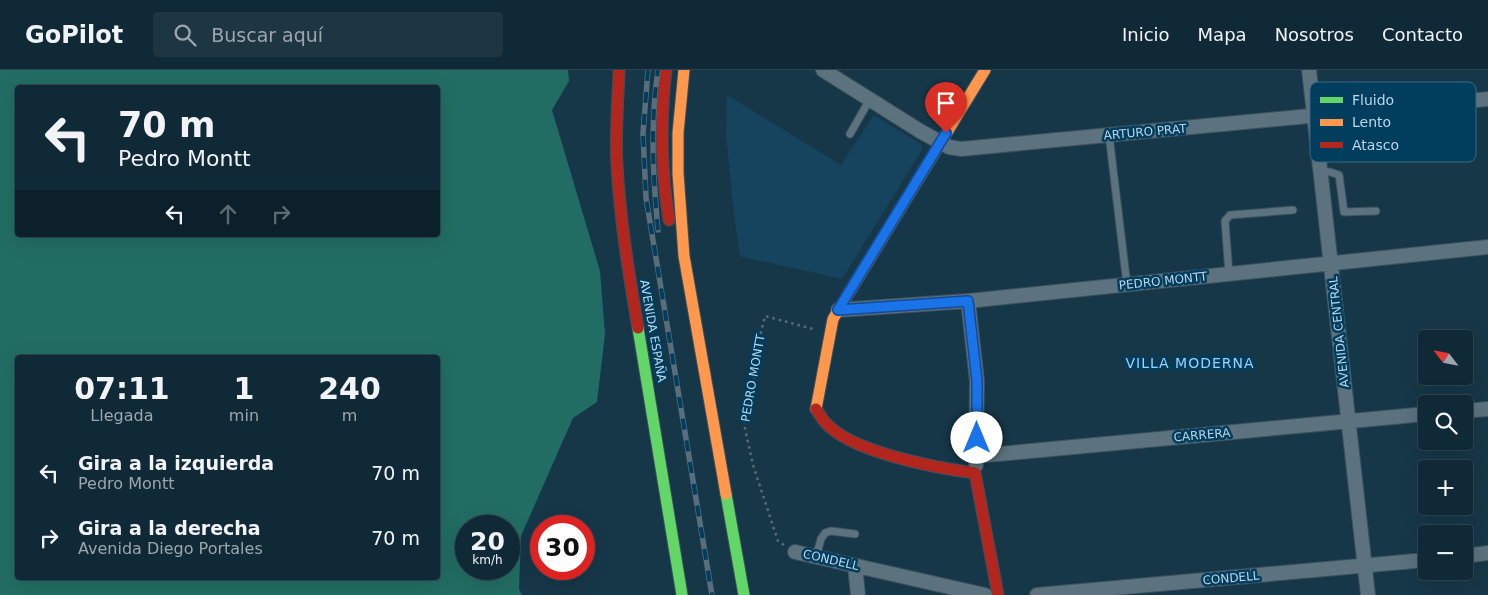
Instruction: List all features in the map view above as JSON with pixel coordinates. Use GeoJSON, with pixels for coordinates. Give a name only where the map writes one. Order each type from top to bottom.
{"type":"FeatureCollection","features":[{"type":"Feature","properties":{"kind":"main road","name":"AVENIDA ESPAÑA"},"geometry":{"type":"LineString","coordinates":[[619,70],[616,149],[622,214],[630,278],[682,595]]}},
{"type":"Feature","properties":{"kind":"main road"},"geometry":{"type":"LineString","coordinates":[[666,70],[661,151],[664,196],[672,242],[684,256]]}},
{"type":"Feature","properties":{"kind":"main road"},"geometry":{"type":"LineString","coordinates":[[684,70],[678,133],[678,173],[684,256],[744,595]]}},
{"type":"Feature","properties":{"kind":"main road"},"geometry":{"type":"LineString","coordinates":[[985,70],[838,310],[829,334],[816,409],[819,417],[832,429],[860,444],[903,460],[933,467],[975,473],[998,595]]}},
{"type":"Feature","properties":{"kind":"street","name":"ARTURO PRAT"},"geometry":{"type":"LineString","coordinates":[[823,70],[940,142],[961,149],[1310,116]]}},
{"type":"Feature","properties":{"kind":"street","name":"AVENIDA CENTRAL"},"geometry":{"type":"LineString","coordinates":[[1319,162],[1368,595]]}},
{"type":"Feature","properties":{"kind":"street","name":"PEDRO MONTT"},"geometry":{"type":"LineString","coordinates":[[838,310],[968,301],[1488,246]]}},
{"type":"Feature","properties":{"kind":"street"},"geometry":{"type":"LineString","coordinates":[[968,301],[977,381],[977,456],[975,473]]}},
{"type":"Feature","properties":{"kind":"street"},"geometry":{"type":"LineString","coordinates":[[1473,410],[1488,409]]}},
{"type":"Feature","properties":{"kind":"street","name":"CARRERA"},"geometry":{"type":"LineString","coordinates":[[977,456],[1418,415]]}},
{"type":"Feature","properties":{"kind":"street","name":"CONDELL"},"geometry":{"type":"LineString","coordinates":[[795,552],[985,595]]}},
{"type":"Feature","properties":{"kind":"street"},"geometry":{"type":"LineString","coordinates":[[1473,555],[1488,553]]}},
{"type":"Feature","properties":{"kind":"street","name":"CONDELL"},"geometry":{"type":"LineString","coordinates":[[1036,595],[1418,561]]}},
{"type":"Feature","properties":{"kind":"street"},"geometry":{"type":"LineString","coordinates":[[855,566],[858,595]]}},
{"type":"Feature","properties":{"kind":"lane"},"geometry":{"type":"LineString","coordinates":[[850,134],[870,99]]}},
{"type":"Feature","properties":{"kind":"lane"},"geometry":{"type":"LineString","coordinates":[[1109,135],[1126,284]]}},
{"type":"Feature","properties":{"kind":"lane"},"geometry":{"type":"LineString","coordinates":[[1320,171],[1339,174],[1344,212],[1376,211]]}},
{"type":"Feature","properties":{"kind":"lane"},"geometry":{"type":"LineString","coordinates":[[1230,274],[1225,221],[1227,218],[1230,215],[1293,210]]}},
{"type":"Feature","properties":{"kind":"lane"},"geometry":{"type":"LineString","coordinates":[[816,557],[821,539],[825,533],[831,531],[855,534]]}},
{"type":"Feature","properties":{"kind":"path","name":"PEDRO MONTT"},"geometry":{"type":"LineString","coordinates":[[795,552],[778,541],[753,465],[744,424],[757,366],[765,316],[829,334]]}},
{"type":"Feature","properties":{"kind":"shaded area"},"geometry":{"type":"Polygon","coordinates":[[[0,70],[568,70],[569,81],[552,110],[600,271],[605,334],[597,402],[573,418],[521,536],[520,562],[520,515],[455,515],[455,580],[519,580],[519,589],[522,595],[0,595],[0,70]]]}},
{"type":"Feature","properties":{"kind":"shaded area"},"geometry":{"type":"Polygon","coordinates":[[[727,95],[841,165],[874,115],[921,144],[922,150],[842,279],[740,256],[726,133],[727,95]]]}},
{"type":"Feature","properties":{"kind":"railway"},"geometry":{"type":"LineString","coordinates":[[648,70],[643,133],[646,198],[712,595]]}},
{"type":"Feature","properties":{"kind":"railway"},"geometry":{"type":"LineString","coordinates":[[658,70],[655,90],[653,150],[658,230]]}},
{"type":"Feature","properties":{"kind":"traffic: fast"},"geometry":{"type":"LineString","coordinates":[[638,328],[682,595]]}},
{"type":"Feature","properties":{"kind":"traffic: fast"},"geometry":{"type":"LineString","coordinates":[[726,494],[744,595]]}},
{"type":"Feature","properties":{"kind":"traffic: slow"},"geometry":{"type":"LineString","coordinates":[[684,70],[678,133],[678,173],[684,256],[726,494]]}},
{"type":"Feature","properties":{"kind":"traffic: slow"},"geometry":{"type":"LineString","coordinates":[[816,409],[833,319],[985,70]]}},
{"type":"Feature","properties":{"kind":"traffic: jam"},"geometry":{"type":"LineString","coordinates":[[619,70],[616,142],[618,186],[625,247],[638,328]]}},
{"type":"Feature","properties":{"kind":"traffic: jam"},"geometry":{"type":"LineString","coordinates":[[666,70],[662,145],[664,183],[669,220]]}},
{"type":"Feature","properties":{"kind":"traffic: jam"},"geometry":{"type":"LineString","coordinates":[[816,409],[837,433],[873,450],[917,463],[975,473],[998,595]]}},
{"type":"Feature","properties":{"kind":"district","name":"VILLA MODERNA"},"geometry":{"type":"Point","coordinates":[1190,363]}},
{"type":"Feature","properties":{"kind":"route"},"geometry":{"type":"LineString","coordinates":[[946,133],[838,310],[968,301],[977,381],[977,438]]}}]}
